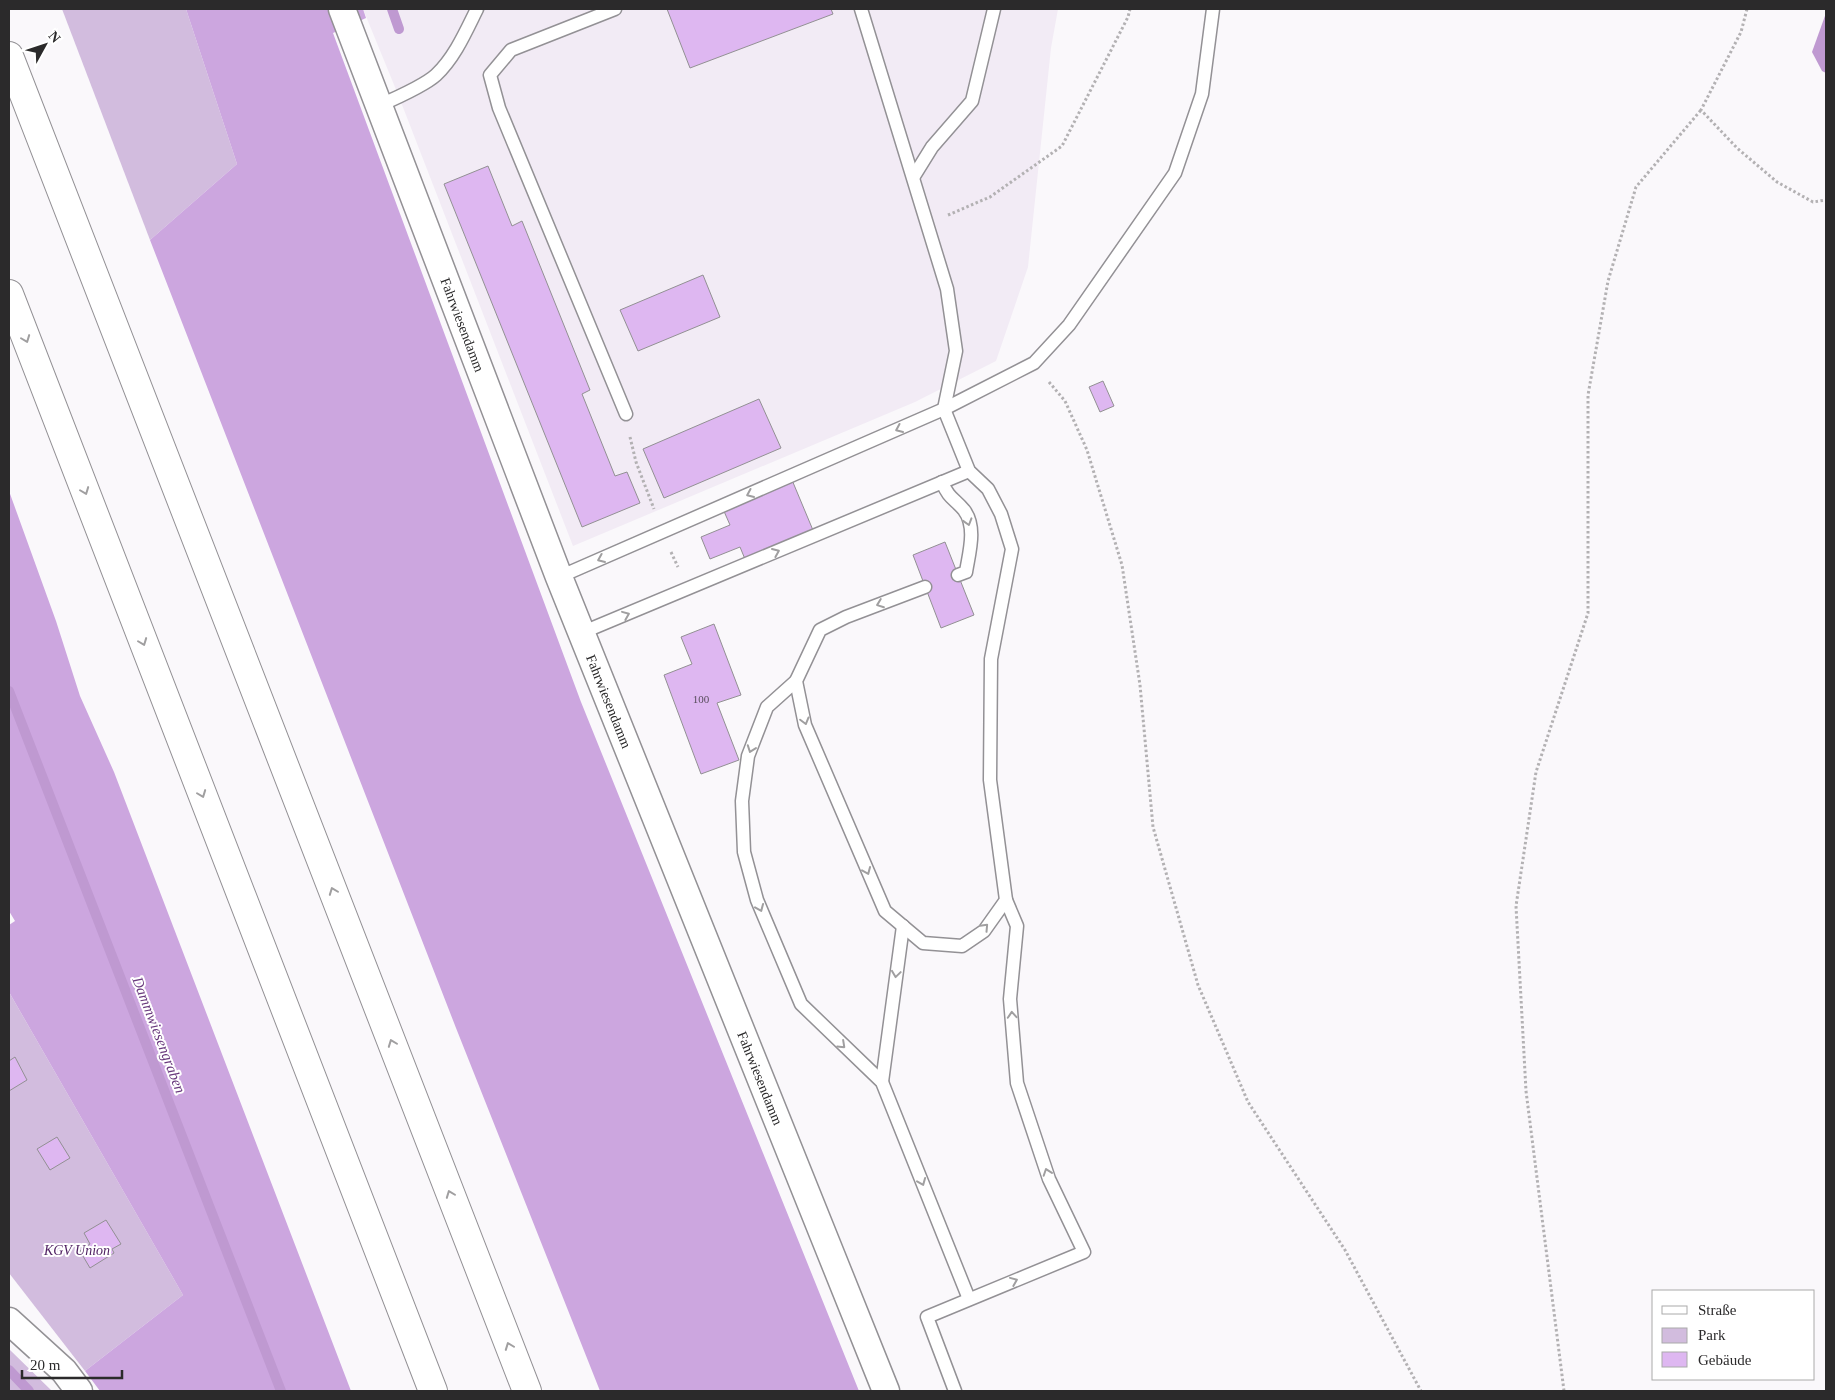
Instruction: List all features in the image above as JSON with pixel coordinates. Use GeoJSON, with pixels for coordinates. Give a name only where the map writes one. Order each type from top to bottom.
{"type":"FeatureCollection","features":[{"type":"Feature","properties":{"kind":"highway"},"geometry":{"type":"LineString","coordinates":[[9,56],[527,1391]]}},
{"type":"Feature","properties":{"kind":"highway"},"geometry":{"type":"LineString","coordinates":[[9,294],[433,1391]]}},
{"type":"Feature","properties":{"kind":"street","name":"Fahrwiesendamm"},"geometry":{"type":"LineString","coordinates":[[342,9],[558,577],[886,1391]]}},
{"type":"Feature","properties":{"kind":"street"},"geometry":{"type":"LineString","coordinates":[[9,1321],[64,1371],[79,1391]]}},
{"type":"Feature","properties":{"kind":"lane"},"geometry":{"type":"LineString","coordinates":[[378,106],[399,97],[436,75],[454,52],[477,9]]}},
{"type":"Feature","properties":{"kind":"lane"},"geometry":{"type":"LineString","coordinates":[[615,9],[511,50],[490,75],[499,108],[626,414]]}},
{"type":"Feature","properties":{"kind":"lane"},"geometry":{"type":"LineString","coordinates":[[861,9],[914,176],[947,289],[956,351],[944,409],[969,471],[988,489],[1001,514],[1012,550],[991,659],[990,780],[1006,900],[1017,926],[1010,998],[1017,1083],[1050,1179],[1084,1252],[927,1317],[955,1391]]}},
{"type":"Feature","properties":{"kind":"lane"},"geometry":{"type":"LineString","coordinates":[[914,176],[932,147],[972,101],[994,9]]}},
{"type":"Feature","properties":{"kind":"lane"},"geometry":{"type":"LineString","coordinates":[[558,577],[944,409],[1034,363],[1069,325],[1176,173],[1202,94],[1213,9]]}},
{"type":"Feature","properties":{"kind":"lane"},"geometry":{"type":"LineString","coordinates":[[581,633],[969,471]]}},
{"type":"Feature","properties":{"kind":"lane"},"geometry":{"type":"LineString","coordinates":[[942,482],[947,494],[965,511],[972,534],[966,572],[958,575]]}},
{"type":"Feature","properties":{"kind":"lane"},"geometry":{"type":"LineString","coordinates":[[926,587],[846,617],[820,630],[796,681],[767,707],[748,756],[742,801],[744,852],[756,900],[801,1004],[882,1082],[969,1299]]}},
{"type":"Feature","properties":{"kind":"lane"},"geometry":{"type":"LineString","coordinates":[[796,681],[805,725],[885,911],[923,943],[962,946],[984,931],[1006,900]]}},
{"type":"Feature","properties":{"kind":"lane"},"geometry":{"type":"LineString","coordinates":[[882,1082],[903,926]]}},
{"type":"Feature","properties":{"kind":"path"},"geometry":{"type":"LineString","coordinates":[[927,224],[990,197],[1062,146],[1128,17],[1130,9]]}},
{"type":"Feature","properties":{"kind":"path"},"geometry":{"type":"LineString","coordinates":[[1564,1391],[1526,1091],[1516,906],[1536,772],[1588,614],[1588,395],[1608,281],[1636,187],[1701,110],[1741,32],[1747,9]]}},
{"type":"Feature","properties":{"kind":"path"},"geometry":{"type":"LineString","coordinates":[[1701,110],[1737,148],[1777,182],[1814,202],[1826,200]]}},
{"type":"Feature","properties":{"kind":"path"},"geometry":{"type":"LineString","coordinates":[[1034,363],[1065,401],[1087,450],[1122,565],[1140,685],[1153,827],[1198,985],[1248,1102],[1346,1250],[1421,1391]]}},
{"type":"Feature","properties":{"kind":"path"},"geometry":{"type":"LineString","coordinates":[[626,414],[636,462],[687,590]]}},
{"type":"Feature","properties":{"kind":"shaded area"},"geometry":{"type":"Polygon","coordinates":[[[186,9],[363,9],[366,18],[333,33],[581,702],[859,1391],[600,1391],[456,1028],[150,240],[237,164],[186,9]]]}},
{"type":"Feature","properties":{"kind":"shaded area"},"geometry":{"type":"Polygon","coordinates":[[[363,9],[1058,9],[1051,48],[1028,267],[996,361],[915,402],[573,546],[363,9]]]}},
{"type":"Feature","properties":{"kind":"shaded area"},"geometry":{"type":"Polygon","coordinates":[[[1826,13],[1826,73],[1822,71],[1812,52],[1826,13]]]}},
{"type":"Feature","properties":{"kind":"shaded area"},"geometry":{"type":"Polygon","coordinates":[[[9,491],[56,621],[80,696],[114,772],[351,1391],[100,1391],[85,1371],[183,1295],[9,992],[9,925],[15,921],[9,911],[9,491]]]}},
{"type":"Feature","properties":{"kind":"green space"},"geometry":{"type":"Polygon","coordinates":[[[62,9],[186,9],[237,164],[150,240],[62,9]]]}},
{"type":"Feature","properties":{"kind":"green space","name":"KGV Union"},"geometry":{"type":"Polygon","coordinates":[[[9,992],[183,1295],[85,1371],[9,1273],[9,992]]]}},
{"type":"Feature","properties":{"kind":"green space"},"geometry":{"type":"Polygon","coordinates":[[[9,1348],[10,1350],[52,1391],[9,1391],[9,1348]]]}},
{"type":"Feature","properties":{"kind":"building"},"geometry":{"type":"Polygon","coordinates":[[[667,9],[831,9],[833,14],[690,68],[667,9]]]}},
{"type":"Feature","properties":{"kind":"building"},"geometry":{"type":"Polygon","coordinates":[[[488,166],[512,226],[522,221],[590,390],[582,394],[615,476],[627,472],[640,503],[582,527],[444,184],[488,166]]]}},
{"type":"Feature","properties":{"kind":"building"},"geometry":{"type":"Polygon","coordinates":[[[703,275],[720,317],[638,351],[620,310],[703,275]]]}},
{"type":"Feature","properties":{"kind":"building"},"geometry":{"type":"Polygon","coordinates":[[[1103,381],[1114,406],[1100,412],[1089,387],[1103,381]]]}},
{"type":"Feature","properties":{"kind":"building"},"geometry":{"type":"Polygon","coordinates":[[[759,399],[781,448],[664,498],[643,449],[759,399]]]}},
{"type":"Feature","properties":{"kind":"building"},"geometry":{"type":"Polygon","coordinates":[[[792,480],[815,535],[747,564],[740,547],[710,559],[701,537],[730,525],[723,509],[792,480]]]}},
{"type":"Feature","properties":{"kind":"building"},"geometry":{"type":"Polygon","coordinates":[[[945,542],[974,615],[941,628],[913,555],[945,542]]]}},
{"type":"Feature","properties":{"kind":"building"},"geometry":{"type":"Polygon","coordinates":[[[714,624],[741,695],[717,703],[739,760],[701,774],[664,675],[692,664],[681,637],[714,624]]]}},
{"type":"Feature","properties":{"kind":"building"},"geometry":{"type":"Polygon","coordinates":[[[15,1057],[27,1080],[9,1091],[9,1061],[15,1057]]]}},
{"type":"Feature","properties":{"kind":"building"},"geometry":{"type":"Polygon","coordinates":[[[57,1137],[70,1158],[50,1170],[37,1149],[57,1137]]]}},
{"type":"Feature","properties":{"kind":"building"},"geometry":{"type":"Polygon","coordinates":[[[106,1220],[121,1244],[112,1249],[114,1253],[90,1268],[80,1251],[90,1244],[84,1233],[106,1220]]]}},
{"type":"Feature","properties":{"kind":"waterway"},"geometry":{"type":"LineString","coordinates":[[392,9],[399,29]]}},
{"type":"Feature","properties":{"kind":"waterway","name":"Dammwiesengraben"},"geometry":{"type":"LineString","coordinates":[[9,691],[281,1391]]}},
{"type":"Feature","properties":{"kind":"waterway"},"geometry":{"type":"LineString","coordinates":[[9,1370],[29,1391]]}}]}
